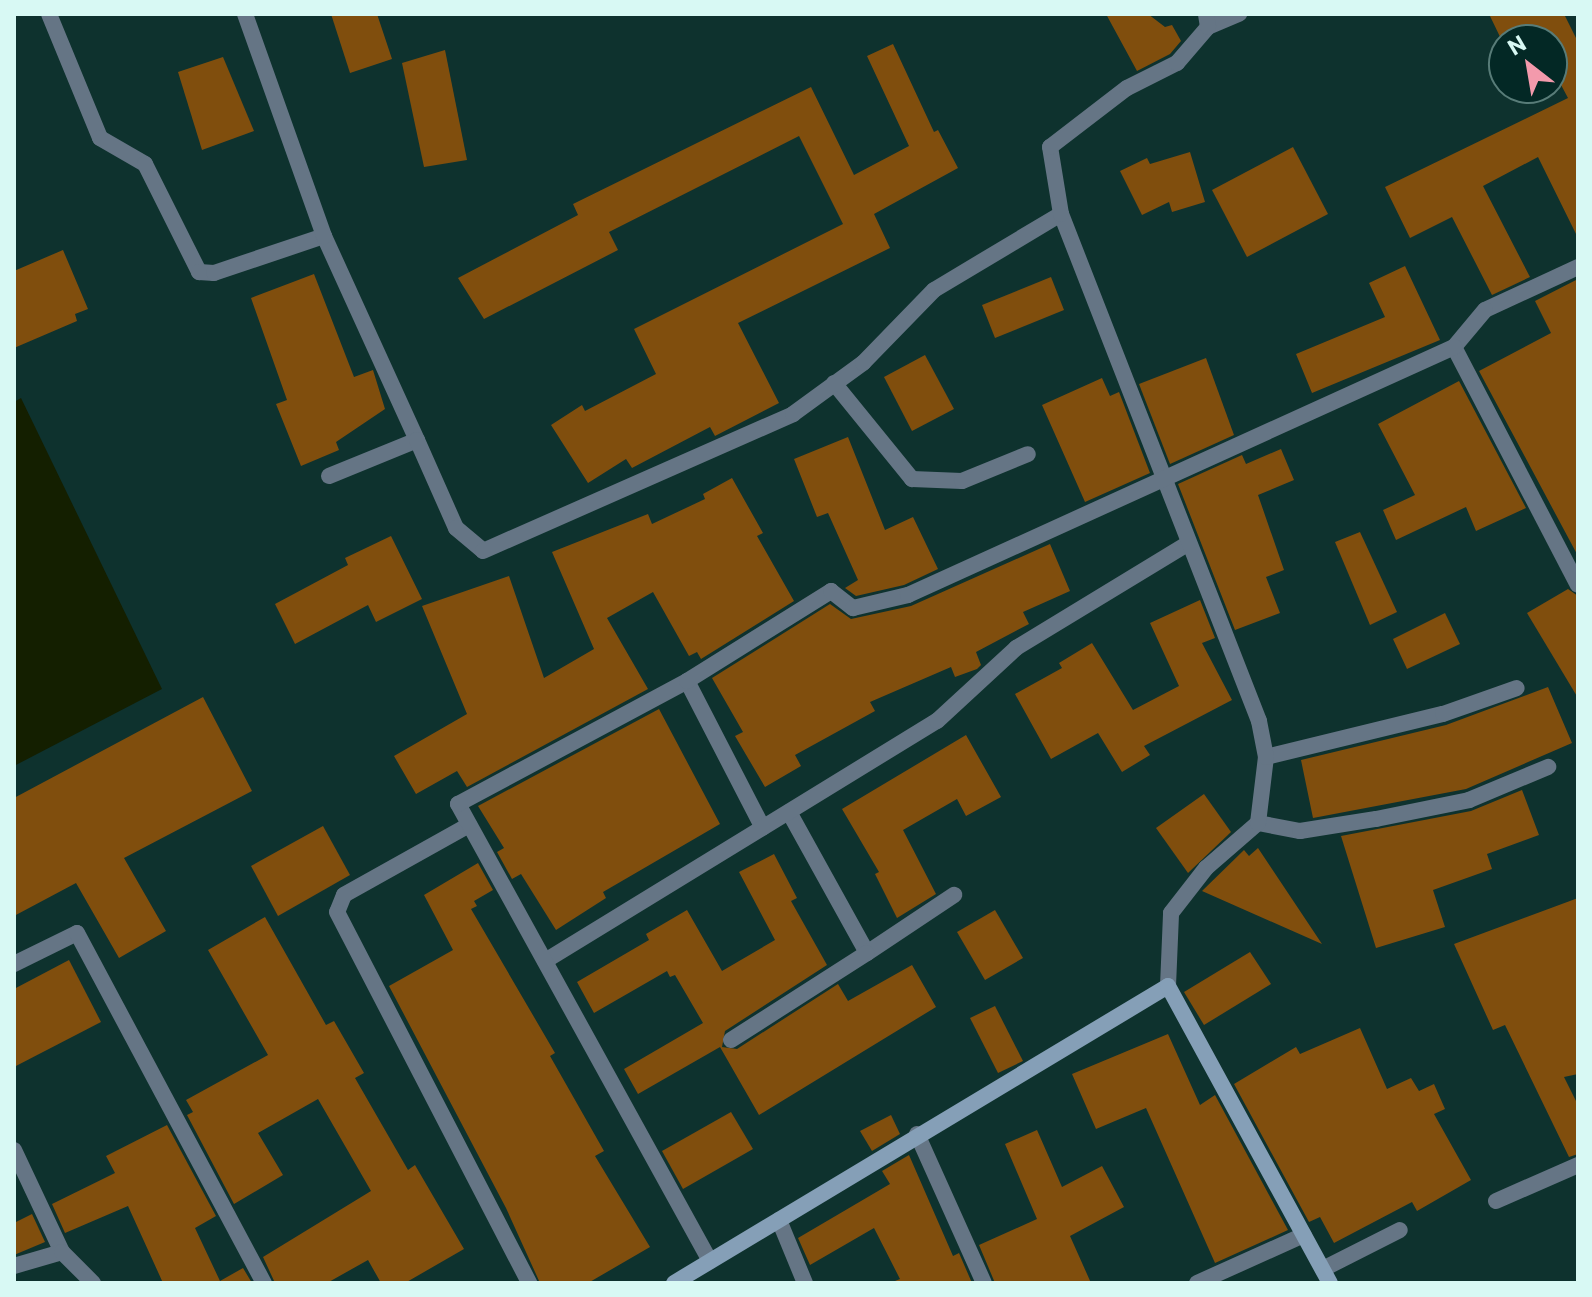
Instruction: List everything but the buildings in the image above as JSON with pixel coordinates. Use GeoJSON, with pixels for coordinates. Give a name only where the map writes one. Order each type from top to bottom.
{"type":"FeatureCollection","features":[{"type":"Feature","properties":{"kind":"street"},"geometry":{"type":"LineString","coordinates":[[49,14],[100,138],[145,164],[199,272],[214,273],[324,236]]}},
{"type":"Feature","properties":{"kind":"street"},"geometry":{"type":"LineString","coordinates":[[245,14],[324,236],[456,528],[483,551],[793,414],[863,363],[934,290],[1061,214]]}},
{"type":"Feature","properties":{"kind":"street"},"geometry":{"type":"LineString","coordinates":[[1239,14],[1207,21],[1177,63],[1127,88],[1050,147],[1061,214],[1259,721],[1266,757],[1258,823],[1206,868],[1171,913],[1168,986],[1326,1276],[1400,1230]]}},
{"type":"Feature","properties":{"kind":"street"},"geometry":{"type":"LineString","coordinates":[[710,1261],[458,804],[687,681],[831,591],[853,608],[880,606],[1164,481],[1454,347],[1485,310],[1578,267]]}},
{"type":"Feature","properties":{"kind":"street"},"geometry":{"type":"LineString","coordinates":[[1454,347],[1578,585]]}},
{"type":"Feature","properties":{"kind":"street"},"geometry":{"type":"LineString","coordinates":[[834,383],[912,479],[962,481],[1028,454]]}},
{"type":"Feature","properties":{"kind":"street"},"geometry":{"type":"LineString","coordinates":[[329,476],[417,440]]}},
{"type":"Feature","properties":{"kind":"street"},"geometry":{"type":"LineString","coordinates":[[545,961],[937,721],[1016,648],[1189,543]]}},
{"type":"Feature","properties":{"kind":"street"},"geometry":{"type":"LineString","coordinates":[[687,681],[763,828]]}},
{"type":"Feature","properties":{"kind":"street"},"geometry":{"type":"LineString","coordinates":[[1266,757],[1443,714],[1517,688]]}},
{"type":"Feature","properties":{"kind":"street"},"geometry":{"type":"LineString","coordinates":[[1258,823],[1300,831],[1376,819],[1469,800],[1548,767]]}},
{"type":"Feature","properties":{"kind":"street"},"geometry":{"type":"LineString","coordinates":[[789,812],[867,953]]}},
{"type":"Feature","properties":{"kind":"street"},"geometry":{"type":"LineString","coordinates":[[469,825],[344,895],[337,912],[529,1283]]}},
{"type":"Feature","properties":{"kind":"street"},"geometry":{"type":"LineString","coordinates":[[731,1040],[954,895]]}},
{"type":"Feature","properties":{"kind":"street"},"geometry":{"type":"LineString","coordinates":[[14,964],[77,933],[264,1283]]}},
{"type":"Feature","properties":{"kind":"street"},"geometry":{"type":"LineString","coordinates":[[674,1283],[917,1134],[1168,986]]}},
{"type":"Feature","properties":{"kind":"street"},"geometry":{"type":"LineString","coordinates":[[917,1134],[984,1283]]}},
{"type":"Feature","properties":{"kind":"street"},"geometry":{"type":"LineString","coordinates":[[14,1150],[62,1252],[93,1283]]}},
{"type":"Feature","properties":{"kind":"street"},"geometry":{"type":"LineString","coordinates":[[1496,1201],[1578,1165]]}},
{"type":"Feature","properties":{"kind":"street"},"geometry":{"type":"LineString","coordinates":[[779,1220],[805,1283]]}},
{"type":"Feature","properties":{"kind":"street"},"geometry":{"type":"LineString","coordinates":[[1197,1283],[1304,1235]]}},
{"type":"Feature","properties":{"kind":"street"},"geometry":{"type":"LineString","coordinates":[[14,1266],[62,1252]]}},
{"type":"Feature","properties":{"kind":"shaded area"},"geometry":{"type":"Polygon","coordinates":[[[21,398],[162,689],[14,766],[14,402],[21,398]]]}}]}
